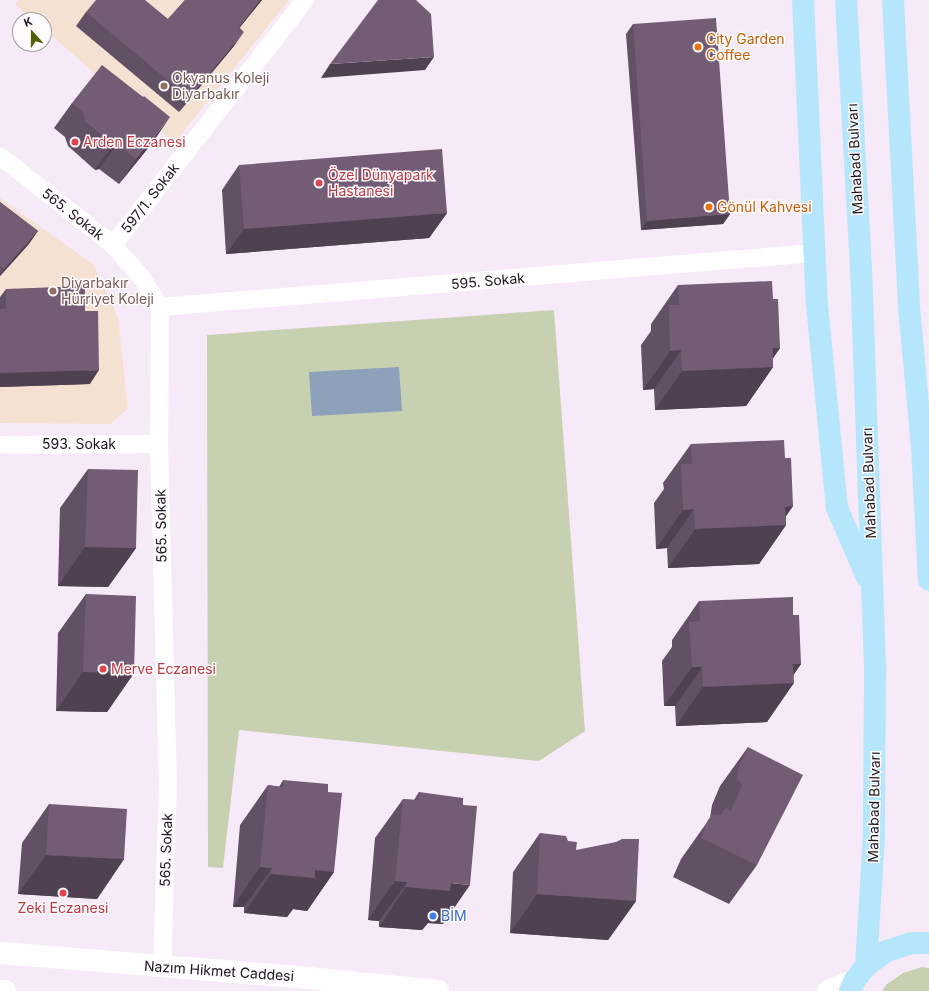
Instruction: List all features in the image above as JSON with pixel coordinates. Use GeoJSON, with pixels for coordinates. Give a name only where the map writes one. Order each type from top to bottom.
{"type":"FeatureCollection","features":[{"type":"Feature","properties":{"kind":"main road"},"geometry":{"type":"LineString","coordinates":[[803,0],[818,305],[837,508],[872,589]]}},
{"type":"Feature","properties":{"kind":"main road","name":"Mahabad Bulvarı"},"geometry":{"type":"LineString","coordinates":[[846,0],[861,266],[875,673],[874,835],[857,979]]}},
{"type":"Feature","properties":{"kind":"main road"},"geometry":{"type":"LineString","coordinates":[[893,0],[909,300],[922,447],[929,580]]}},
{"type":"Feature","properties":{"kind":"main road"},"geometry":{"type":"LineString","coordinates":[[828,991],[857,979],[887,951],[911,943],[929,943]]}},
{"type":"Feature","properties":{"kind":"main road","name":"Nazım Hikmet Caddesi"},"geometry":{"type":"LineString","coordinates":[[0,953],[162,967],[298,976],[438,991]]}},
{"type":"Feature","properties":{"kind":"main road"},"geometry":{"type":"LineString","coordinates":[[0,991],[5,991]]}},
{"type":"Feature","properties":{"kind":"street","name":"597/1. Sokak"},"geometry":{"type":"LineString","coordinates":[[112,245],[306,0]]}},
{"type":"Feature","properties":{"kind":"street","name":"565. Sokak"},"geometry":{"type":"LineString","coordinates":[[0,156],[112,245],[142,278],[160,306],[159,444],[168,781],[162,967]]}},
{"type":"Feature","properties":{"kind":"street","name":"595. Sokak"},"geometry":{"type":"LineString","coordinates":[[160,306],[815,253]]}},
{"type":"Feature","properties":{"kind":"street","name":"593. Sokak"},"geometry":{"type":"LineString","coordinates":[[0,445],[159,444]]}},
{"type":"Feature","properties":{"kind":"shaded area","name":"Okyanus Koleji Diyarbakır"},"geometry":{"type":"Polygon","coordinates":[[[18,0],[289,0],[174,143],[52,36],[52,12],[24,12],[15,4],[18,0]]]}},
{"type":"Feature","properties":{"kind":"shaded area","name":"Diyarbakır Hürriyet Koleji"},"geometry":{"type":"Polygon","coordinates":[[[0,198],[94,265],[118,317],[128,409],[110,424],[0,423],[0,198]]]}},
{"type":"Feature","properties":{"kind":"green space"},"geometry":{"type":"Polygon","coordinates":[[[554,310],[585,731],[539,761],[239,730],[223,868],[208,867],[207,335],[554,310]]]}},
{"type":"Feature","properties":{"kind":"green space"},"geometry":{"type":"Polygon","coordinates":[[[922,967],[929,968],[929,991],[882,991],[887,984],[903,973],[922,967]]]}},
{"type":"Feature","properties":{"kind":"water"},"geometry":{"type":"Polygon","coordinates":[[[399,367],[402,411],[312,416],[309,372],[399,367]]]}},
{"type":"Feature","properties":{"kind":"building"},"geometry":{"type":"Polygon","coordinates":[[[96,0],[145,0],[168,19],[185,0],[260,0],[239,27],[244,32],[189,98],[86,12],[96,0]]]}},
{"type":"Feature","properties":{"kind":"building"},"geometry":{"type":"Polygon","coordinates":[[[378,0],[416,0],[431,14],[434,57],[330,64],[378,0]]]}},
{"type":"Feature","properties":{"kind":"building"},"geometry":{"type":"Polygon","coordinates":[[[716,18],[730,214],[647,221],[633,24],[716,18]]]}},
{"type":"Feature","properties":{"kind":"building"},"geometry":{"type":"Polygon","coordinates":[[[102,65],[170,117],[136,159],[117,144],[113,145],[85,121],[83,112],[72,103],[102,65]]]}},
{"type":"Feature","properties":{"kind":"building"},"geometry":{"type":"Polygon","coordinates":[[[442,149],[447,213],[244,229],[239,165],[442,149]]]}},
{"type":"Feature","properties":{"kind":"building"},"geometry":{"type":"Polygon","coordinates":[[[0,202],[38,231],[4,269],[0,266],[0,202]]]}},
{"type":"Feature","properties":{"kind":"building"},"geometry":{"type":"Polygon","coordinates":[[[772,281],[773,299],[778,299],[780,348],[773,348],[773,367],[682,371],[681,350],[670,351],[669,305],[679,305],[678,285],[772,281]]]}},
{"type":"Feature","properties":{"kind":"building"},"geometry":{"type":"Polygon","coordinates":[[[85,286],[85,311],[98,311],[99,370],[0,373],[0,309],[6,309],[6,289],[85,286]]]}},
{"type":"Feature","properties":{"kind":"building"},"geometry":{"type":"Polygon","coordinates":[[[784,440],[785,458],[791,458],[793,506],[785,507],[786,525],[695,529],[694,509],[683,510],[681,464],[692,464],[691,444],[784,440]]]}},
{"type":"Feature","properties":{"kind":"building"},"geometry":{"type":"Polygon","coordinates":[[[88,469],[138,470],[136,548],[85,547],[88,469]]]}},
{"type":"Feature","properties":{"kind":"building"},"geometry":{"type":"Polygon","coordinates":[[[86,594],[136,596],[134,673],[83,672],[86,594]]]}},
{"type":"Feature","properties":{"kind":"building"},"geometry":{"type":"Polygon","coordinates":[[[793,597],[793,615],[799,615],[801,664],[793,664],[794,683],[703,687],[702,667],[692,667],[689,622],[700,621],[699,601],[793,597]]]}},
{"type":"Feature","properties":{"kind":"building"},"geometry":{"type":"Polygon","coordinates":[[[748,747],[803,775],[757,865],[701,838],[708,820],[713,814],[720,815],[726,808],[731,811],[742,786],[737,779],[739,766],[748,747]]]}},
{"type":"Feature","properties":{"kind":"building"},"geometry":{"type":"Polygon","coordinates":[[[283,780],[328,784],[328,792],[342,793],[334,872],[315,870],[315,878],[271,874],[272,868],[260,867],[268,785],[283,787],[283,780]]]}},
{"type":"Feature","properties":{"kind":"building"},"geometry":{"type":"Polygon","coordinates":[[[419,792],[463,798],[463,805],[477,806],[470,885],[451,883],[450,891],[406,887],[407,882],[395,881],[403,799],[418,800],[419,792]]]}},
{"type":"Feature","properties":{"kind":"building"},"geometry":{"type":"Polygon","coordinates":[[[49,804],[127,809],[124,859],[46,855],[49,804]]]}},
{"type":"Feature","properties":{"kind":"building"},"geometry":{"type":"Polygon","coordinates":[[[540,833],[566,836],[568,841],[577,842],[576,850],[616,842],[622,839],[639,839],[636,901],[537,894],[540,833]]]}},
{"type":"Feature","properties":{"kind":"place","name":"City Garden Coffee"},"geometry":{"type":"Point","coordinates":[698,47]}},
{"type":"Feature","properties":{"kind":"place","name":"Okyanus Koleji Diyarbakır"},"geometry":{"type":"Point","coordinates":[164,86]}},
{"type":"Feature","properties":{"kind":"place","name":"Arden Eczanesi"},"geometry":{"type":"Point","coordinates":[75,142]}},
{"type":"Feature","properties":{"kind":"place","name":"Özel Dünyapark Hastanesi"},"geometry":{"type":"Point","coordinates":[319,183]}},
{"type":"Feature","properties":{"kind":"place","name":"Gönül Kahvesi"},"geometry":{"type":"Point","coordinates":[709,207]}},
{"type":"Feature","properties":{"kind":"place","name":"Diyarbakır Hürriyet Koleji"},"geometry":{"type":"Point","coordinates":[53,291]}},
{"type":"Feature","properties":{"kind":"place","name":"Merve Eczanesi"},"geometry":{"type":"Point","coordinates":[103,669]}},
{"type":"Feature","properties":{"kind":"place","name":"Zeki Eczanesi"},"geometry":{"type":"Point","coordinates":[63,893]}},
{"type":"Feature","properties":{"kind":"place","name":"BİM"},"geometry":{"type":"Point","coordinates":[433,916]}}]}
